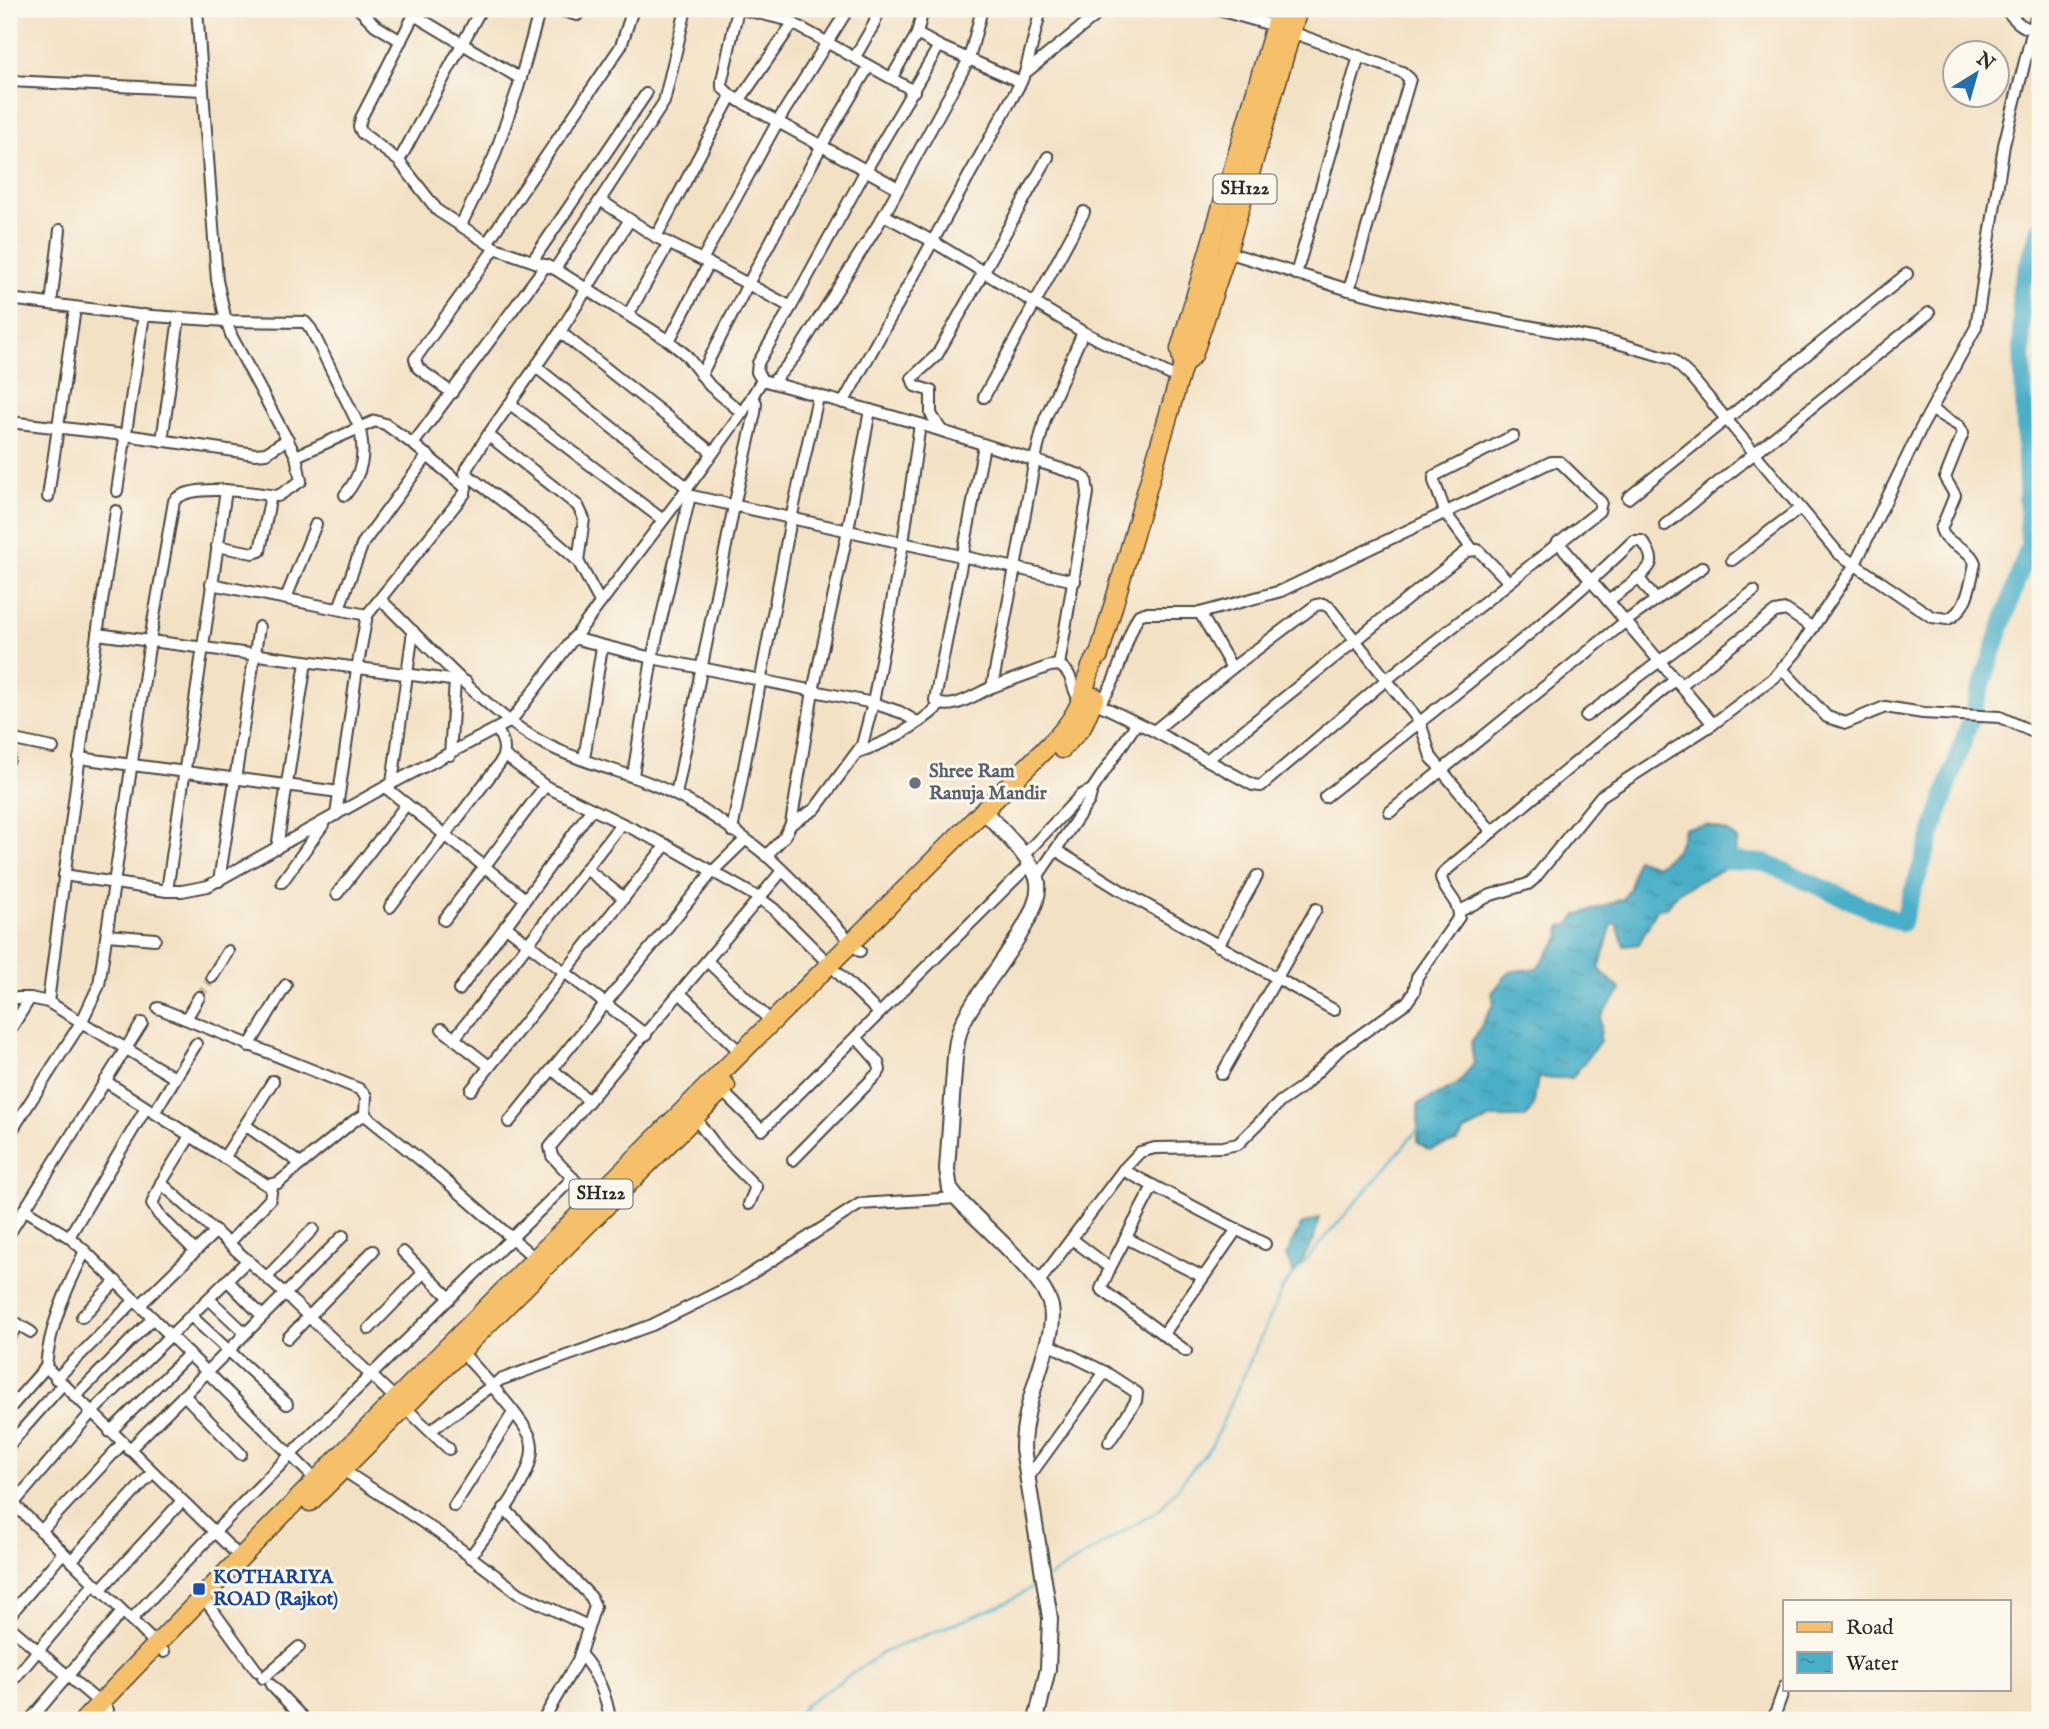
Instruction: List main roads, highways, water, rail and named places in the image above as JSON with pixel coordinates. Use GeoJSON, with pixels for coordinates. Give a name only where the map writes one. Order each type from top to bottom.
{"type":"FeatureCollection","features":[{"type":"Feature","properties":{"kind":"main road","name":"SH122"},"geometry":{"type":"LineString","coordinates":[[1181,372],[1193,355],[1227,252],[1283,29],[1280,9]]}},
{"type":"Feature","properties":{"kind":"main road","name":"SH122"},"geometry":{"type":"LineString","coordinates":[[84,1720],[102,1711],[240,1556],[320,1484],[343,1470],[399,1404],[461,1351],[594,1201],[662,1142],[695,1118],[834,969],[988,815],[1082,727],[1101,667],[1099,656],[1181,372],[1180,349],[1209,246],[1283,29],[1298,9]]}},
{"type":"Feature","properties":{"kind":"main road","name":"SH122"},"geometry":{"type":"LineString","coordinates":[[160,1648],[209,1605],[320,1484],[662,1142],[772,1023],[834,969]]}},
{"type":"Feature","properties":{"kind":"water"},"geometry":{"type":"Polygon","coordinates":[[[1707,825],[1728,832],[1738,840],[1732,865],[1679,891],[1667,907],[1657,909],[1639,944],[1624,946],[1617,924],[1612,924],[1599,969],[1621,990],[1601,1016],[1600,1041],[1572,1078],[1538,1078],[1533,1107],[1525,1118],[1491,1118],[1465,1131],[1457,1142],[1429,1150],[1418,1142],[1418,1104],[1458,1084],[1474,1063],[1471,1044],[1494,1003],[1492,993],[1509,972],[1537,968],[1561,936],[1560,927],[1569,925],[1577,915],[1623,899],[1630,888],[1636,859],[1656,866],[1675,850],[1681,841],[1684,828],[1707,825]]]}},
{"type":"Feature","properties":{"kind":"water"},"geometry":{"type":"Polygon","coordinates":[[[1319,1218],[1313,1242],[1294,1274],[1286,1256],[1301,1225],[1319,1218]]]}},
{"type":"Feature","properties":{"kind":"waterway"},"geometry":{"type":"LineString","coordinates":[[1710,860],[1766,863],[1902,923],[2029,545],[2020,291],[2040,227]]}},
{"type":"Feature","properties":{"kind":"waterway"},"geometry":{"type":"LineString","coordinates":[[1048,1578],[1159,1510],[1212,1445],[1284,1286],[1420,1127]]}},
{"type":"Feature","properties":{"kind":"waterway"},"geometry":{"type":"LineString","coordinates":[[795,1720],[804,1706],[884,1652],[1008,1602],[1039,1583]]}},
{"type":"Feature","properties":{"kind":"tunnel"},"geometry":{"type":"LineString","coordinates":[[199,997],[212,977]]}},
{"type":"Feature","properties":{"kind":"place","name":"Shree Ram Ranuja Mandir"},"geometry":{"type":"Point","coordinates":[915,783]}},
{"type":"Feature","properties":{"kind":"place","name":"KOTHARIYA ROAD (Rajkot)"},"geometry":{"type":"Point","coordinates":[199,1589]}}]}
